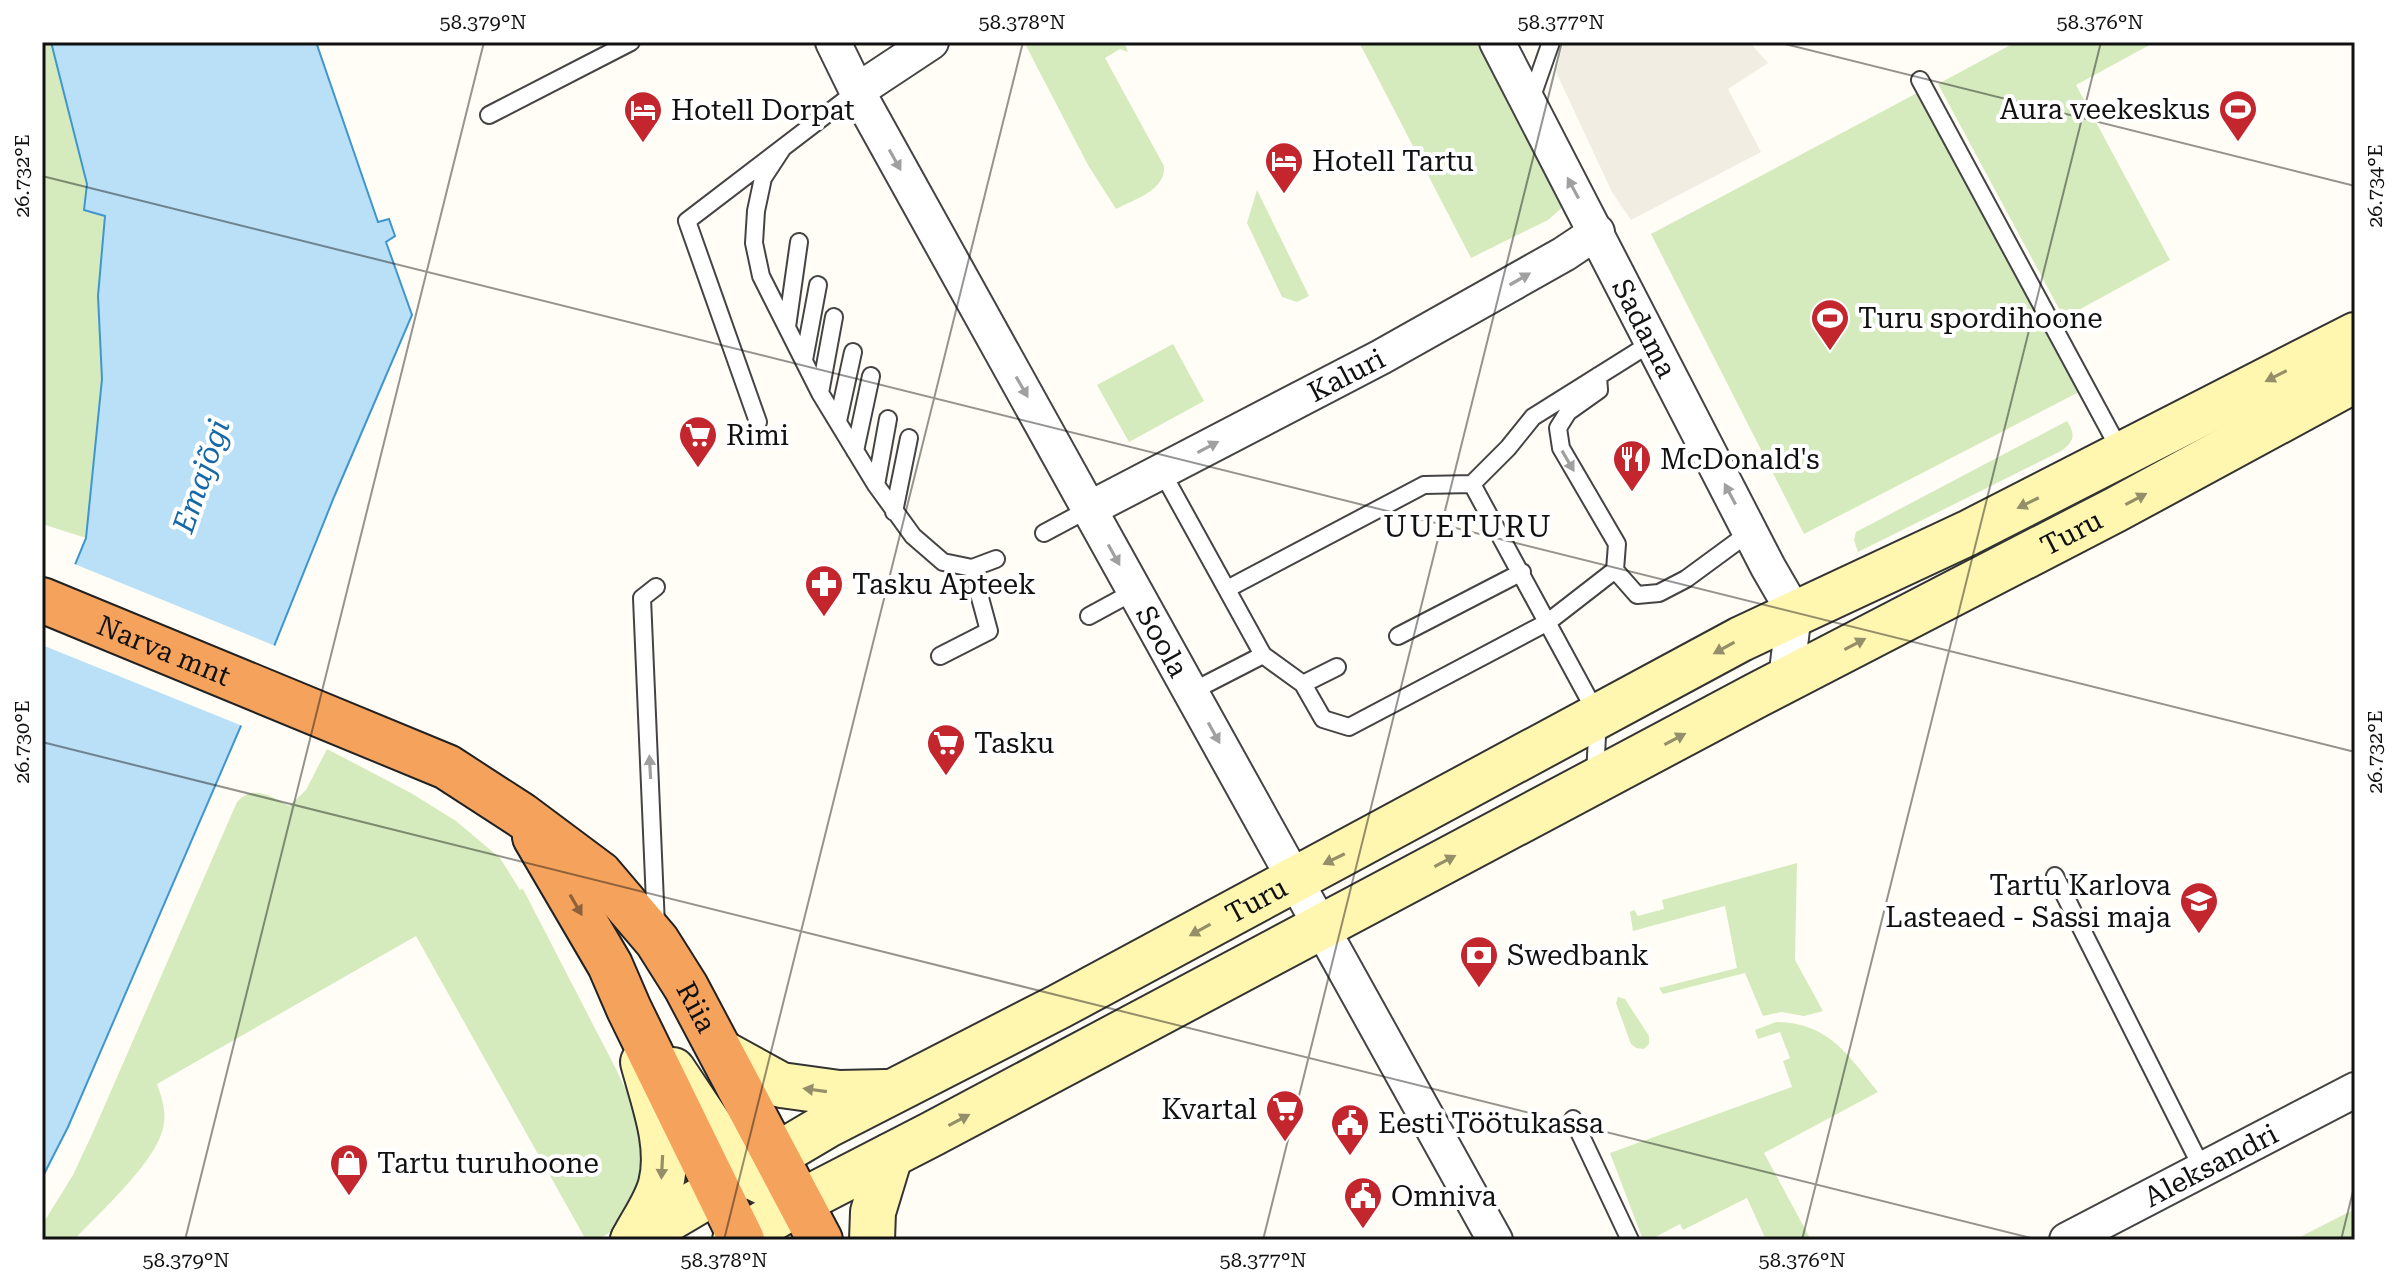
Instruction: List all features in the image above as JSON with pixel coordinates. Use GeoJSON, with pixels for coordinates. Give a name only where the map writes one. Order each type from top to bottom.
{"type":"FeatureCollection","features":[{"type":"Feature","properties":{"kind":"highway","name":"Narva mnt"},"geometry":{"type":"LineString","coordinates":[[42,600],[284,702]]}},
{"type":"Feature","properties":{"kind":"highway","name":"Riia"},"geometry":{"type":"LineString","coordinates":[[284,702],[447,767],[521,815],[600,874],[657,941],[721,1052],[757,1209]]}},
{"type":"Feature","properties":{"kind":"highway","name":"Riia"},"geometry":{"type":"LineString","coordinates":[[521,815],[610,965],[629,1009],[757,1209],[820,1240]]}},
{"type":"Feature","properties":{"kind":"main road","name":"Turu"},"geometry":{"type":"LineString","coordinates":[[757,1209],[892,1092],[1058,1007],[1794,612],[1968,533],[2355,335]]}},
{"type":"Feature","properties":{"kind":"main road","name":"Turu"},"geometry":{"type":"LineString","coordinates":[[757,1209],[890,1156],[1786,680],[2115,510],[2355,380]]}},
{"type":"Feature","properties":{"kind":"main road"},"geometry":{"type":"LineString","coordinates":[[629,1009],[660,1128],[663,1161],[657,1193],[633,1240]]}},
{"type":"Feature","properties":{"kind":"main road"},"geometry":{"type":"LineString","coordinates":[[721,1052],[781,1085],[839,1093],[892,1092]]}},
{"type":"Feature","properties":{"kind":"main road"},"geometry":{"type":"LineString","coordinates":[[872,1240],[873,1212],[890,1156]]}},
{"type":"Feature","properties":{"kind":"main road"},"geometry":{"type":"LineString","coordinates":[[633,1240],[757,1209]]}},
{"type":"Feature","properties":{"kind":"street","name":"Soola"},"geometry":{"type":"LineString","coordinates":[[833,42],[857,91],[1495,1240]]}},
{"type":"Feature","properties":{"kind":"street"},"geometry":{"type":"LineString","coordinates":[[857,91],[931,42]]}},
{"type":"Feature","properties":{"kind":"street","name":"Sadama"},"geometry":{"type":"LineString","coordinates":[[1497,42],[1597,232],[1651,343],[1794,612]]}},
{"type":"Feature","properties":{"kind":"street","name":"Kaluri"},"geometry":{"type":"LineString","coordinates":[[1089,509],[1452,318],[1597,232]]}},
{"type":"Feature","properties":{"kind":"street"},"geometry":{"type":"LineString","coordinates":[[1786,680],[1794,612]]}},
{"type":"Feature","properties":{"kind":"street","name":"Aleksandri"},"geometry":{"type":"LineString","coordinates":[[2067,1240],[2355,1090]]}},
{"type":"Feature","properties":{"kind":"lane"},"geometry":{"type":"LineString","coordinates":[[1529,103],[1551,42]]}},
{"type":"Feature","properties":{"kind":"lane"},"geometry":{"type":"LineString","coordinates":[[489,115],[627,43]]}},
{"type":"Feature","properties":{"kind":"lane"},"geometry":{"type":"LineString","coordinates":[[1920,80],[2123,456]]}},
{"type":"Feature","properties":{"kind":"lane"},"geometry":{"type":"LineString","coordinates":[[758,422],[687,221],[857,91]]}},
{"type":"Feature","properties":{"kind":"lane"},"geometry":{"type":"LineString","coordinates":[[782,149],[763,178],[756,211],[754,243],[761,276],[820,393],[876,485],[913,536],[943,562],[972,568],[996,559]]}},
{"type":"Feature","properties":{"kind":"lane"},"geometry":{"type":"LineString","coordinates":[[787,329],[799,242]]}},
{"type":"Feature","properties":{"kind":"lane"},"geometry":{"type":"LineString","coordinates":[[804,360],[818,285]]}},
{"type":"Feature","properties":{"kind":"lane"},"geometry":{"type":"LineString","coordinates":[[820,393],[834,317]]}},
{"type":"Feature","properties":{"kind":"lane"},"geometry":{"type":"LineString","coordinates":[[1227,589],[1424,485],[1472,484],[1533,417],[1651,343]]}},
{"type":"Feature","properties":{"kind":"lane"},"geometry":{"type":"LineString","coordinates":[[838,421],[853,352]]}},
{"type":"Feature","properties":{"kind":"lane"},"geometry":{"type":"LineString","coordinates":[[855,451],[871,376]]}},
{"type":"Feature","properties":{"kind":"lane"},"geometry":{"type":"LineString","coordinates":[[1598,376],[1599,390],[1568,412],[1558,428],[1561,448],[1617,544],[1615,570],[1637,595],[1659,593],[1686,579],[1750,532]]}},
{"type":"Feature","properties":{"kind":"lane"},"geometry":{"type":"LineString","coordinates":[[876,485],[888,419]]}},
{"type":"Feature","properties":{"kind":"lane"},"geometry":{"type":"LineString","coordinates":[[894,512],[909,438]]}},
{"type":"Feature","properties":{"kind":"lane"},"geometry":{"type":"LineString","coordinates":[[1162,472],[1263,655],[1303,684],[1323,719],[1349,727],[1548,622],[1615,570]]}},
{"type":"Feature","properties":{"kind":"lane"},"geometry":{"type":"LineString","coordinates":[[1472,484],[1598,716],[1595,782]]}},
{"type":"Feature","properties":{"kind":"lane"},"geometry":{"type":"LineString","coordinates":[[1044,533],[1089,509]]}},
{"type":"Feature","properties":{"kind":"lane"},"geometry":{"type":"LineString","coordinates":[[940,656],[989,631],[972,568]]}},
{"type":"Feature","properties":{"kind":"lane"},"geometry":{"type":"LineString","coordinates":[[1398,636],[1522,572]]}},
{"type":"Feature","properties":{"kind":"lane"},"geometry":{"type":"LineString","coordinates":[[656,587],[642,598],[657,941]]}},
{"type":"Feature","properties":{"kind":"lane"},"geometry":{"type":"LineString","coordinates":[[1089,616],[1135,591]]}},
{"type":"Feature","properties":{"kind":"lane"},"geometry":{"type":"LineString","coordinates":[[1191,692],[1263,655]]}},
{"type":"Feature","properties":{"kind":"lane"},"geometry":{"type":"LineString","coordinates":[[1303,684],[1337,667]]}},
{"type":"Feature","properties":{"kind":"lane"},"geometry":{"type":"LineString","coordinates":[[2055,876],[2203,1170]]}},
{"type":"Feature","properties":{"kind":"lane"},"geometry":{"type":"LineString","coordinates":[[1573,1119],[1630,1240]]}},
{"type":"Feature","properties":{"kind":"green space"},"geometry":{"type":"Polygon","coordinates":[[[42,42],[51,42],[87,184],[84,210],[105,216],[98,296],[102,379],[86,538],[42,524],[42,42]]]}},
{"type":"Feature","properties":{"kind":"green space"},"geometry":{"type":"Polygon","coordinates":[[[1024,42],[1124,42],[1128,52],[1120,49],[1105,58],[1164,166],[1155,188],[1116,209],[1088,165],[1024,42]]]}},
{"type":"Feature","properties":{"kind":"green space"},"geometry":{"type":"Polygon","coordinates":[[[1359,42],[1480,42],[1564,206],[1548,220],[1471,258],[1359,42]]]}},
{"type":"Feature","properties":{"kind":"green space"},"geometry":{"type":"Polygon","coordinates":[[[2016,42],[2155,42],[2076,85],[2170,260],[2064,318],[1938,84],[2016,42]]]}},
{"type":"Feature","properties":{"kind":"green space"},"geometry":{"type":"Polygon","coordinates":[[[1919,92],[2079,392],[1804,534],[1651,234],[1919,92]]]}},
{"type":"Feature","properties":{"kind":"green space"},"geometry":{"type":"Polygon","coordinates":[[[1257,190],[1309,296],[1297,302],[1282,297],[1247,223],[1257,190]]]}},
{"type":"Feature","properties":{"kind":"green space"},"geometry":{"type":"Polygon","coordinates":[[[1173,344],[1204,401],[1129,442],[1097,385],[1173,344]]]}},
{"type":"Feature","properties":{"kind":"green space"},"geometry":{"type":"Polygon","coordinates":[[[2067,421],[2072,438],[2061,451],[1858,552],[1854,540],[1856,532],[2067,421]]]}},
{"type":"Feature","properties":{"kind":"green space"},"geometry":{"type":"Polygon","coordinates":[[[327,749],[411,793],[456,821],[500,858],[520,890],[523,889],[633,1105],[651,1162],[635,1200],[611,1232],[586,1240],[416,936],[157,1084],[164,1122],[150,1156],[74,1240],[42,1240],[42,1225],[73,1175],[94,1130],[237,802],[255,793],[289,806],[306,790],[327,749]]]}},
{"type":"Feature","properties":{"kind":"green space"},"geometry":{"type":"Polygon","coordinates":[[[1797,863],[1795,960],[1823,1011],[1804,1016],[1781,1012],[1763,1016],[1745,973],[1663,994],[1659,988],[1737,968],[1725,906],[1633,931],[1630,912],[1634,910],[1638,916],[1664,909],[1662,900],[1797,863]]]}},
{"type":"Feature","properties":{"kind":"green space"},"geometry":{"type":"Polygon","coordinates":[[[1618,997],[1625,999],[1649,1036],[1649,1044],[1644,1049],[1631,1044],[1616,1003],[1618,997]]]}},
{"type":"Feature","properties":{"kind":"green space"},"geometry":{"type":"Polygon","coordinates":[[[1776,1022],[1794,1023],[1823,1034],[1846,1054],[1878,1092],[1764,1153],[1811,1240],[1766,1240],[1747,1198],[1683,1230],[1680,1224],[1650,1240],[1643,1240],[1610,1153],[1792,1087],[1783,1061],[1790,1058],[1780,1032],[1758,1039],[1755,1030],[1776,1022]]]}},
{"type":"Feature","properties":{"kind":"green space"},"geometry":{"type":"Polygon","coordinates":[[[2355,1209],[2355,1240],[2294,1240],[2355,1209]]]}},
{"type":"Feature","properties":{"kind":"shaded area"},"geometry":{"type":"Polygon","coordinates":[[[1564,42],[1749,42],[1768,63],[1728,89],[1761,152],[1631,220],[1612,192],[1556,72],[1564,42]]]}},
{"type":"Feature","properties":{"kind":"water","name":"Emajõgi"},"geometry":{"type":"Polygon","coordinates":[[[51,42],[316,42],[378,222],[389,219],[395,236],[386,242],[412,315],[256,691],[68,1127],[42,1178],[42,645],[86,538],[102,379],[98,296],[105,216],[84,210],[87,184],[51,42]]]}},
{"type":"Feature","properties":{"kind":"pier"},"geometry":{"type":"Polygon","coordinates":[[[72,563],[278,647],[245,727],[42,645],[42,635],[72,563]]]}},
{"type":"Feature","properties":{"kind":"place","name":"Aura veekeskus"},"geometry":{"type":"Point","coordinates":[2238,143]}},
{"type":"Feature","properties":{"kind":"place","name":"Hotell Dorpat"},"geometry":{"type":"Point","coordinates":[643,144]}},
{"type":"Feature","properties":{"kind":"place","name":"Hotell Tartu"},"geometry":{"type":"Point","coordinates":[1284,195]}},
{"type":"Feature","properties":{"kind":"place","name":"Turu spordihoone"},"geometry":{"type":"Point","coordinates":[1830,352]}},
{"type":"Feature","properties":{"kind":"place","name":"Rimi"},"geometry":{"type":"Point","coordinates":[698,469]}},
{"type":"Feature","properties":{"kind":"place","name":"McDonald's"},"geometry":{"type":"Point","coordinates":[1632,493]}},
{"type":"Feature","properties":{"kind":"place","name":"Tasku Apteek"},"geometry":{"type":"Point","coordinates":[824,618]}},
{"type":"Feature","properties":{"kind":"place","name":"Tasku"},"geometry":{"type":"Point","coordinates":[946,777]}},
{"type":"Feature","properties":{"kind":"place","name":"Tartu Karlova Lasteaed - Sassi maja"},"geometry":{"type":"Point","coordinates":[2199,935]}},
{"type":"Feature","properties":{"kind":"place","name":"Swedbank"},"geometry":{"type":"Point","coordinates":[1479,989]}},
{"type":"Feature","properties":{"kind":"place","name":"Kvartal"},"geometry":{"type":"Point","coordinates":[1285,1143]}},
{"type":"Feature","properties":{"kind":"place","name":"Eesti Töötukassa"},"geometry":{"type":"Point","coordinates":[1350,1157]}},
{"type":"Feature","properties":{"kind":"place","name":"Tartu turuhoone"},"geometry":{"type":"Point","coordinates":[349,1197]}},
{"type":"Feature","properties":{"kind":"place","name":"Omniva"},"geometry":{"type":"Point","coordinates":[1363,1230]}},
{"type":"Feature","properties":{"kind":"district","name":"UUETURU"},"geometry":{"type":"Point","coordinates":[1468,526]}}]}
